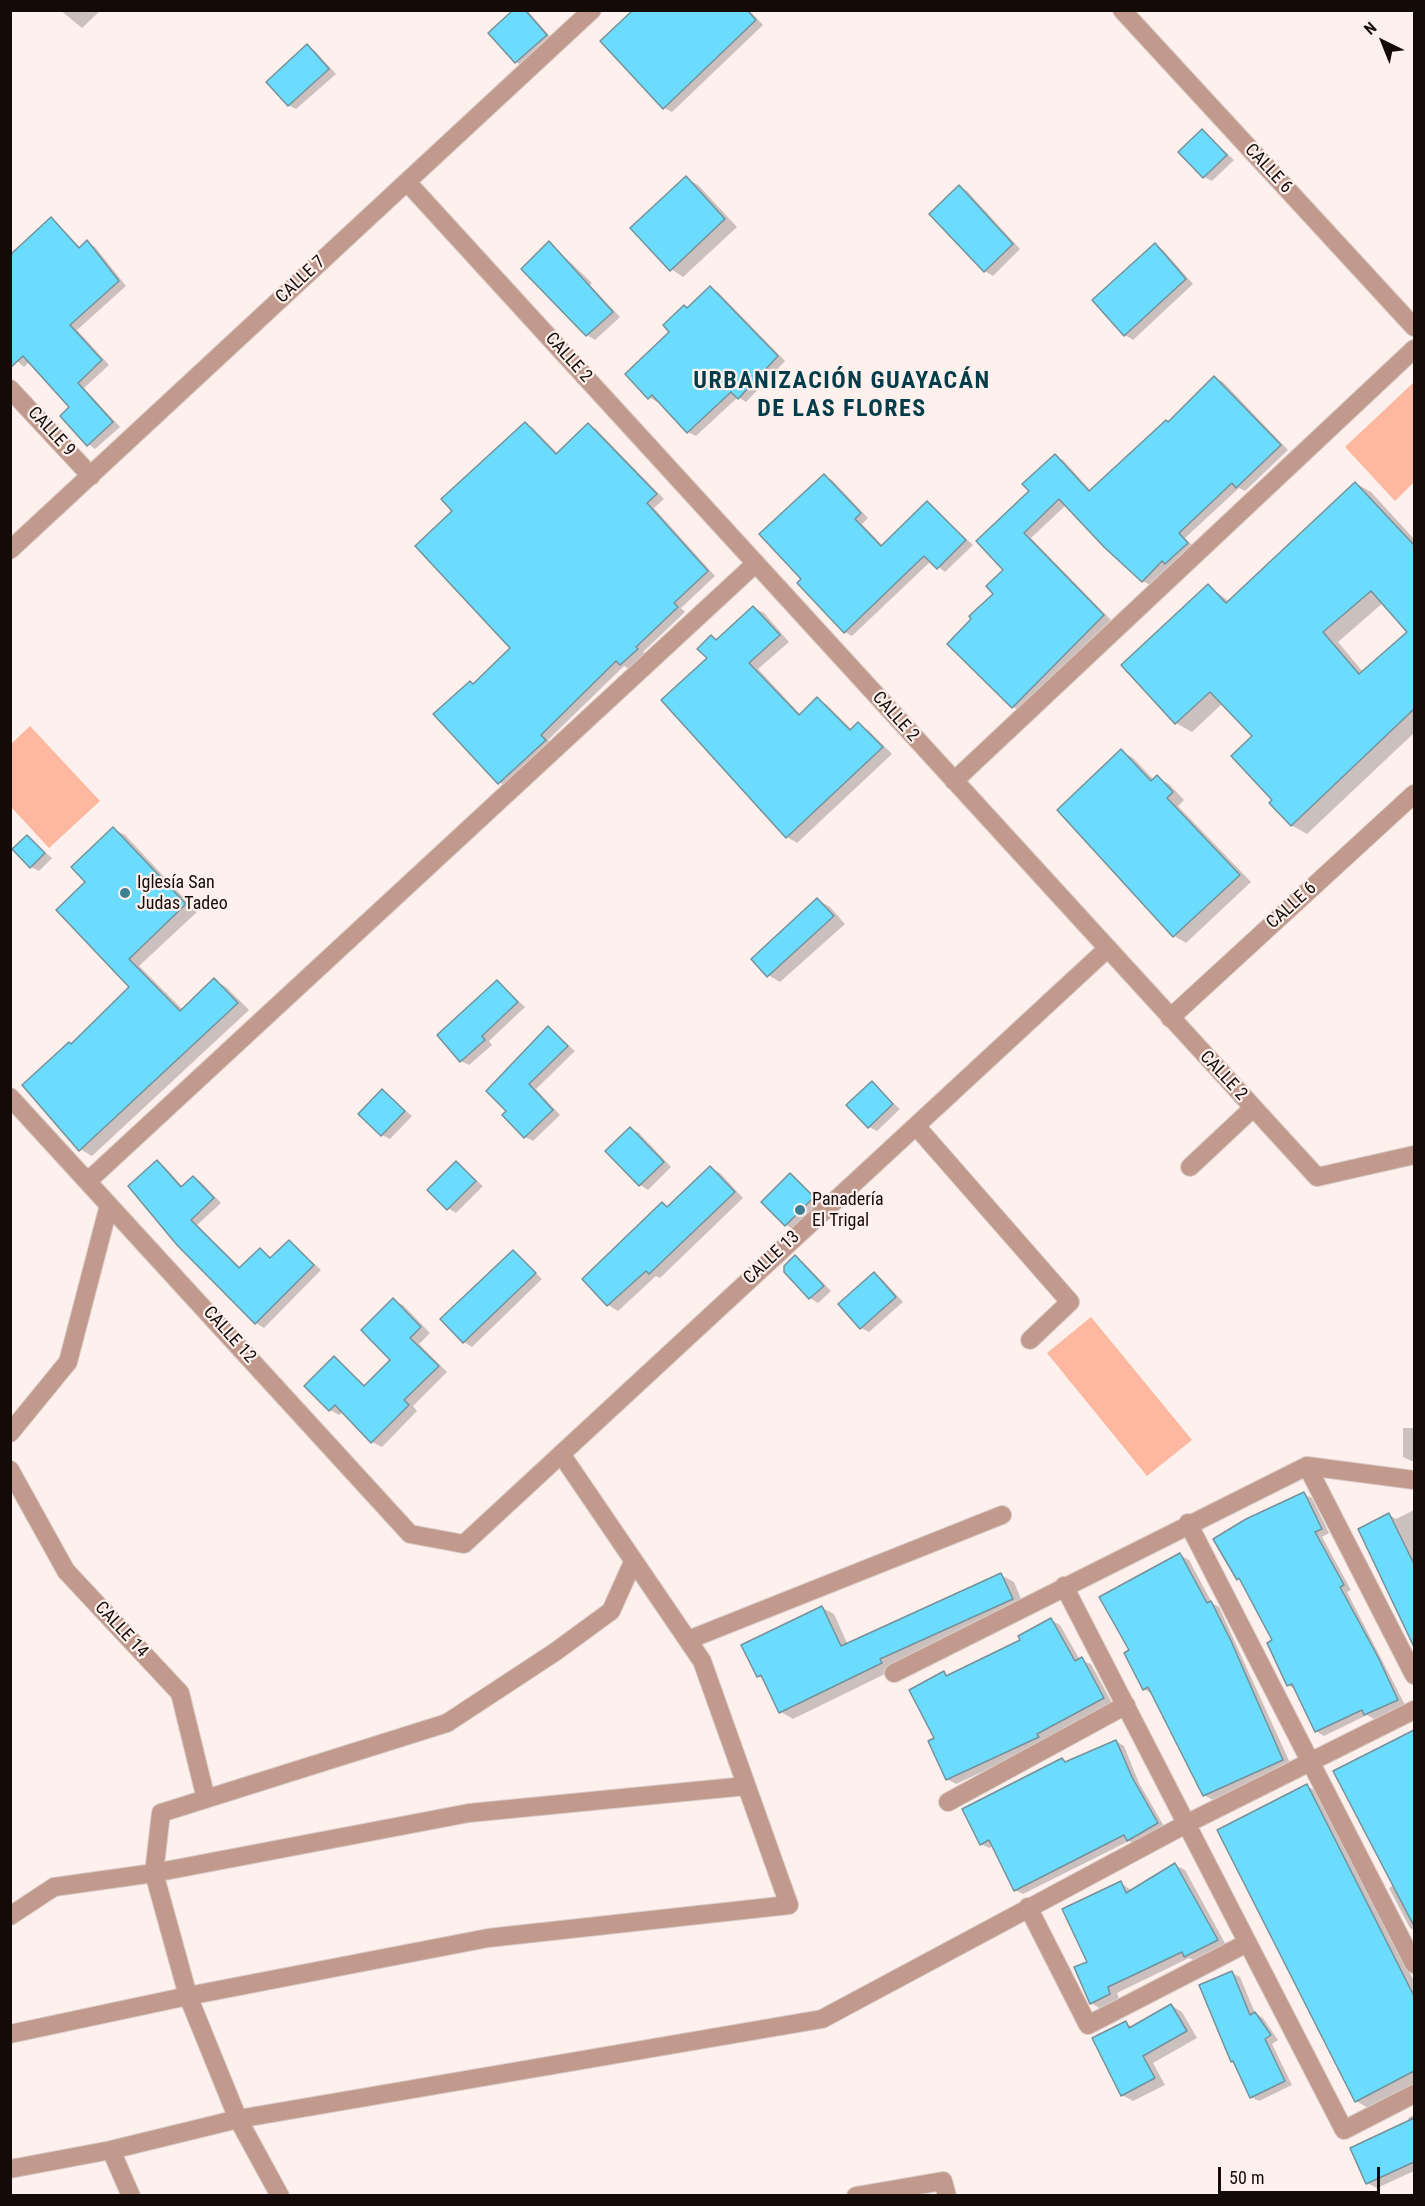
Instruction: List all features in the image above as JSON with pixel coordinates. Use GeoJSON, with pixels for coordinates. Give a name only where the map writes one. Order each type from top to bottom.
{"type":"FeatureCollection","features":[{"type":"Feature","properties":{"kind":"street","name":"CALLE 7"},"geometry":{"type":"LineString","coordinates":[[10,550],[592,10]]}},
{"type":"Feature","properties":{"kind":"street","name":"CALLE 6"},"geometry":{"type":"LineString","coordinates":[[1122,10],[1414,327]]}},
{"type":"Feature","properties":{"kind":"street","name":"CALLE 2"},"geometry":{"type":"LineString","coordinates":[[407,182],[1317,1177],[1414,1155]]}},
{"type":"Feature","properties":{"kind":"street"},"geometry":{"type":"LineString","coordinates":[[954,781],[1414,349]]}},
{"type":"Feature","properties":{"kind":"street","name":"CALLE 9"},"geometry":{"type":"LineString","coordinates":[[10,389],[91,476]]}},
{"type":"Feature","properties":{"kind":"street"},"geometry":{"type":"LineString","coordinates":[[88,1181],[755,564]]}},
{"type":"Feature","properties":{"kind":"street","name":"CALLE 6"},"geometry":{"type":"LineString","coordinates":[[1170,1018],[1414,794]]}},
{"type":"Feature","properties":{"kind":"street","name":"CALLE 13"},"geometry":{"type":"LineString","coordinates":[[464,1544],[1107,949]]}},
{"type":"Feature","properties":{"kind":"street","name":"CALLE 12"},"geometry":{"type":"LineString","coordinates":[[10,1097],[410,1534],[464,1544]]}},
{"type":"Feature","properties":{"kind":"street"},"geometry":{"type":"LineString","coordinates":[[1190,1167],[1253,1108]]}},
{"type":"Feature","properties":{"kind":"street"},"geometry":{"type":"LineString","coordinates":[[916,1126],[1070,1302],[1030,1340]]}},
{"type":"Feature","properties":{"kind":"street"},"geometry":{"type":"LineString","coordinates":[[10,1433],[69,1362],[110,1205]]}},
{"type":"Feature","properties":{"kind":"street"},"geometry":{"type":"LineString","coordinates":[[10,2034],[188,1996],[488,1938],[789,1905],[702,1661],[633,1563],[561,1454]]}},
{"type":"Feature","properties":{"kind":"street"},"geometry":{"type":"LineString","coordinates":[[894,1673],[1188,1523],[1307,1466],[1414,1480]]}},
{"type":"Feature","properties":{"kind":"street"},"geometry":{"type":"LineString","coordinates":[[1307,1466],[1414,1675]]}},
{"type":"Feature","properties":{"kind":"street","name":"CALLE 14"},"geometry":{"type":"LineString","coordinates":[[10,1470],[66,1571],[180,1693],[206,1799]]}},
{"type":"Feature","properties":{"kind":"street"},"geometry":{"type":"LineString","coordinates":[[688,1640],[1002,1515]]}},
{"type":"Feature","properties":{"kind":"street"},"geometry":{"type":"LineString","coordinates":[[1188,1523],[1414,1965]]}},
{"type":"Feature","properties":{"kind":"street"},"geometry":{"type":"LineString","coordinates":[[280,2196],[238,2119],[188,1996],[154,1873],[161,1813],[447,1723],[555,1653],[611,1611],[633,1563]]}},
{"type":"Feature","properties":{"kind":"street"},"geometry":{"type":"LineString","coordinates":[[1064,1586],[1344,2130],[1414,2094]]}},
{"type":"Feature","properties":{"kind":"street"},"geometry":{"type":"LineString","coordinates":[[948,1802],[1125,1705]]}},
{"type":"Feature","properties":{"kind":"street"},"geometry":{"type":"LineString","coordinates":[[10,2169],[111,2150],[238,2119],[822,2019],[1186,1824],[1414,1710]]}},
{"type":"Feature","properties":{"kind":"street"},"geometry":{"type":"LineString","coordinates":[[10,1916],[54,1887],[154,1873],[469,1813],[746,1786]]}},
{"type":"Feature","properties":{"kind":"street"},"geometry":{"type":"LineString","coordinates":[[1028,1907],[1088,2025],[1248,1943]]}},
{"type":"Feature","properties":{"kind":"street"},"geometry":{"type":"LineString","coordinates":[[111,2150],[131,2196]]}},
{"type":"Feature","properties":{"kind":"street"},"geometry":{"type":"LineString","coordinates":[[856,2196],[943,2181],[947,2196]]}},
{"type":"Feature","properties":{"kind":"shaded area"},"geometry":{"type":"Polygon","coordinates":[[[1414,382],[1414,482],[1395,501],[1345,447],[1414,382]]]}},
{"type":"Feature","properties":{"kind":"shaded area"},"geometry":{"type":"Polygon","coordinates":[[[30,726],[100,801],[49,848],[11,807],[11,744],[30,726]]]}},
{"type":"Feature","properties":{"kind":"shaded area"},"geometry":{"type":"Polygon","coordinates":[[[1091,1317],[1192,1440],[1147,1476],[1047,1353],[1091,1317]]]}},
{"type":"Feature","properties":{"kind":"building"},"geometry":{"type":"Polygon","coordinates":[[[513,10],[525,10],[547,35],[515,63],[488,33],[513,10]]]}},
{"type":"Feature","properties":{"kind":"building"},"geometry":{"type":"Polygon","coordinates":[[[633,10],[747,10],[756,20],[663,109],[600,41],[633,10]]]}},
{"type":"Feature","properties":{"kind":"building"},"geometry":{"type":"Polygon","coordinates":[[[307,44],[329,69],[288,106],[266,82],[307,44]]]}},
{"type":"Feature","properties":{"kind":"building"},"geometry":{"type":"Polygon","coordinates":[[[1202,129],[1227,155],[1203,178],[1178,152],[1202,129]]]}},
{"type":"Feature","properties":{"kind":"building"},"geometry":{"type":"Polygon","coordinates":[[[686,176],[725,219],[670,271],[630,228],[686,176]]]}},
{"type":"Feature","properties":{"kind":"building"},"geometry":{"type":"Polygon","coordinates":[[[959,185],[1013,244],[984,272],[929,214],[959,185]]]}},
{"type":"Feature","properties":{"kind":"building"},"geometry":{"type":"Polygon","coordinates":[[[51,217],[79,248],[87,240],[119,281],[70,325],[102,360],[78,383],[113,422],[87,446],[60,416],[69,407],[23,356],[10,368],[10,255],[51,217]]]}},
{"type":"Feature","properties":{"kind":"building"},"geometry":{"type":"Polygon","coordinates":[[[549,241],[613,312],[586,336],[521,269],[549,241]]]}},
{"type":"Feature","properties":{"kind":"building"},"geometry":{"type":"Polygon","coordinates":[[[1155,243],[1186,279],[1124,336],[1092,300],[1155,243]]]}},
{"type":"Feature","properties":{"kind":"building"},"geometry":{"type":"Polygon","coordinates":[[[710,286],[778,356],[738,399],[731,392],[687,433],[652,395],[648,399],[625,374],[669,332],[663,325],[684,305],[687,308],[710,286]]]}},
{"type":"Feature","properties":{"kind":"building"},"geometry":{"type":"Polygon","coordinates":[[[1214,376],[1281,445],[1236,488],[1232,483],[1179,533],[1188,543],[1165,564],[1162,561],[1142,582],[1104,547],[1059,499],[1024,533],[1104,615],[1012,708],[947,644],[971,619],[969,616],[993,594],[986,586],[1003,570],[976,541],[1029,491],[1022,484],[1055,454],[1089,491],[1166,420],[1168,422],[1214,376]]]}},
{"type":"Feature","properties":{"kind":"building"},"geometry":{"type":"Polygon","coordinates":[[[525,422],[556,454],[588,423],[657,494],[647,503],[708,571],[674,603],[678,607],[636,647],[638,649],[620,665],[616,661],[541,735],[546,740],[498,784],[433,714],[470,681],[473,684],[510,648],[415,546],[452,511],[441,499],[525,422]]]}},
{"type":"Feature","properties":{"kind":"building"},"geometry":{"type":"Polygon","coordinates":[[[824,474],[861,513],[855,519],[881,546],[927,501],[966,540],[937,569],[924,556],[844,633],[797,583],[801,579],[759,534],[824,474]]]}},
{"type":"Feature","properties":{"kind":"building"},"geometry":{"type":"Polygon","coordinates":[[[1355,482],[1414,545],[1414,709],[1291,826],[1269,803],[1272,800],[1231,756],[1252,736],[1210,692],[1175,724],[1121,665],[1208,584],[1226,603],[1355,482]],[[1371,591],[1323,632],[1359,674],[1407,632],[1371,591]]]}},
{"type":"Feature","properties":{"kind":"building"},"geometry":{"type":"Polygon","coordinates":[[[753,606],[780,635],[749,663],[799,715],[817,697],[850,730],[858,722],[883,747],[786,838],[661,700],[707,658],[697,649],[711,635],[716,640],[753,606]]]}},
{"type":"Feature","properties":{"kind":"building"},"geometry":{"type":"Polygon","coordinates":[[[1121,749],[1151,781],[1157,775],[1173,792],[1167,798],[1240,875],[1173,937],[1057,810],[1121,749]]]}},
{"type":"Feature","properties":{"kind":"building"},"geometry":{"type":"Polygon","coordinates":[[[113,827],[186,904],[129,959],[180,1011],[214,978],[238,1003],[79,1151],[22,1085],[69,1042],[71,1044],[129,987],[56,910],[85,882],[71,867],[113,827]]]}},
{"type":"Feature","properties":{"kind":"building"},"geometry":{"type":"Polygon","coordinates":[[[27,835],[45,853],[30,868],[12,849],[27,835]]]}},
{"type":"Feature","properties":{"kind":"building"},"geometry":{"type":"Polygon","coordinates":[[[817,898],[834,916],[767,977],[751,959],[817,898]]]}},
{"type":"Feature","properties":{"kind":"building"},"geometry":{"type":"Polygon","coordinates":[[[497,980],[518,1002],[482,1036],[485,1040],[460,1062],[437,1035],[497,980]]]}},
{"type":"Feature","properties":{"kind":"building"},"geometry":{"type":"Polygon","coordinates":[[[548,1026],[568,1046],[529,1084],[553,1110],[524,1138],[502,1115],[506,1111],[486,1091],[548,1026]]]}},
{"type":"Feature","properties":{"kind":"building"},"geometry":{"type":"Polygon","coordinates":[[[872,1081],[893,1104],[868,1128],[846,1105],[872,1081]]]}},
{"type":"Feature","properties":{"kind":"building"},"geometry":{"type":"Polygon","coordinates":[[[382,1089],[405,1111],[381,1136],[358,1114],[382,1089]]]}},
{"type":"Feature","properties":{"kind":"building"},"geometry":{"type":"Polygon","coordinates":[[[630,1127],[664,1162],[639,1186],[605,1151],[630,1127]]]}},
{"type":"Feature","properties":{"kind":"building"},"geometry":{"type":"Polygon","coordinates":[[[157,1160],[181,1187],[193,1176],[214,1198],[191,1220],[239,1268],[260,1248],[270,1258],[289,1240],[314,1265],[255,1324],[177,1245],[128,1186],[157,1160]]]}},
{"type":"Feature","properties":{"kind":"building"},"geometry":{"type":"Polygon","coordinates":[[[456,1161],[476,1181],[447,1210],[427,1190],[456,1161]]]}},
{"type":"Feature","properties":{"kind":"building"},"geometry":{"type":"Polygon","coordinates":[[[710,1166],[735,1192],[649,1274],[646,1271],[607,1306],[582,1279],[662,1202],[667,1207],[710,1166]]]}},
{"type":"Feature","properties":{"kind":"building"},"geometry":{"type":"Polygon","coordinates":[[[790,1173],[814,1197],[785,1226],[761,1202],[790,1173]]]}},
{"type":"Feature","properties":{"kind":"building"},"geometry":{"type":"Polygon","coordinates":[[[513,1250],[536,1273],[463,1343],[440,1319],[513,1250]]]}},
{"type":"Feature","properties":{"kind":"building"},"geometry":{"type":"Polygon","coordinates":[[[795,1255],[824,1286],[809,1299],[784,1272],[784,1266],[795,1255]]]}},
{"type":"Feature","properties":{"kind":"building"},"geometry":{"type":"Polygon","coordinates":[[[874,1272],[896,1297],[860,1329],[838,1304],[874,1272]]]}},
{"type":"Feature","properties":{"kind":"building"},"geometry":{"type":"Polygon","coordinates":[[[393,1298],[421,1327],[410,1338],[439,1366],[404,1400],[409,1405],[371,1443],[335,1405],[329,1411],[304,1386],[334,1356],[364,1386],[390,1360],[361,1330],[393,1298]]]}},
{"type":"Feature","properties":{"kind":"building"},"geometry":{"type":"Polygon","coordinates":[[[1304,1492],[1322,1529],[1315,1532],[1344,1585],[1340,1587],[1378,1657],[1398,1700],[1364,1715],[1362,1710],[1315,1732],[1292,1684],[1287,1686],[1267,1643],[1272,1640],[1239,1578],[1237,1580],[1213,1539],[1246,1519],[1304,1492]]]}},
{"type":"Feature","properties":{"kind":"building"},"geometry":{"type":"Polygon","coordinates":[[[1389,1513],[1414,1564],[1414,1647],[1358,1529],[1389,1513]]]}},
{"type":"Feature","properties":{"kind":"building"},"geometry":{"type":"Polygon","coordinates":[[[1180,1553],[1207,1603],[1211,1601],[1231,1641],[1283,1760],[1203,1796],[1148,1687],[1143,1690],[1124,1653],[1129,1650],[1099,1597],[1180,1553]]]}},
{"type":"Feature","properties":{"kind":"building"},"geometry":{"type":"Polygon","coordinates":[[[1001,1573],[1013,1599],[880,1659],[882,1663],[779,1713],[761,1675],[757,1677],[741,1645],[822,1606],[841,1646],[1001,1573]]]}},
{"type":"Feature","properties":{"kind":"building"},"geometry":{"type":"Polygon","coordinates":[[[1051,1618],[1075,1661],[1082,1657],[1104,1698],[1037,1734],[1039,1737],[946,1780],[928,1741],[934,1738],[909,1690],[944,1671],[946,1676],[1020,1640],[1018,1636],[1051,1618]]]}},
{"type":"Feature","properties":{"kind":"building"},"geometry":{"type":"Polygon","coordinates":[[[1414,1730],[1414,1926],[1333,1771],[1414,1730]]]}},
{"type":"Feature","properties":{"kind":"building"},"geometry":{"type":"Polygon","coordinates":[[[1116,1740],[1132,1777],[1158,1823],[1127,1841],[1124,1835],[1014,1891],[989,1840],[980,1845],[962,1809],[1062,1758],[1065,1762],[1116,1740]]]}},
{"type":"Feature","properties":{"kind":"building"},"geometry":{"type":"Polygon","coordinates":[[[1307,1784],[1414,1996],[1414,2071],[1355,2102],[1217,1830],[1307,1784]]]}},
{"type":"Feature","properties":{"kind":"building"},"geometry":{"type":"Polygon","coordinates":[[[1175,1863],[1218,1940],[1184,1957],[1182,1952],[1108,1987],[1110,1994],[1090,2004],[1074,1967],[1087,1962],[1062,1909],[1121,1881],[1126,1893],[1175,1863]]]}},
{"type":"Feature","properties":{"kind":"building"},"geometry":{"type":"Polygon","coordinates":[[[1232,1971],[1250,2015],[1255,2012],[1271,2035],[1265,2039],[1285,2081],[1250,2098],[1233,2061],[1231,2062],[1199,1985],[1232,1971]]]}},
{"type":"Feature","properties":{"kind":"building"},"geometry":{"type":"Polygon","coordinates":[[[1171,2004],[1187,2031],[1143,2056],[1155,2078],[1121,2096],[1092,2038],[1126,2021],[1129,2028],[1171,2004]]]}},
{"type":"Feature","properties":{"kind":"building"},"geometry":{"type":"Polygon","coordinates":[[[1414,2118],[1414,2162],[1366,2184],[1350,2148],[1414,2118]]]}},
{"type":"Feature","properties":{"kind":"place","name":"Iglesía San Judas Tadeo"},"geometry":{"type":"Point","coordinates":[125,893]}},
{"type":"Feature","properties":{"kind":"place","name":"Panadería El Trigal"},"geometry":{"type":"Point","coordinates":[800,1210]}},
{"type":"Feature","properties":{"kind":"district","name":"URBANIZACIÓN GUAYACÁN DE LAS FLORES"},"geometry":{"type":"Point","coordinates":[842,396]}}]}
